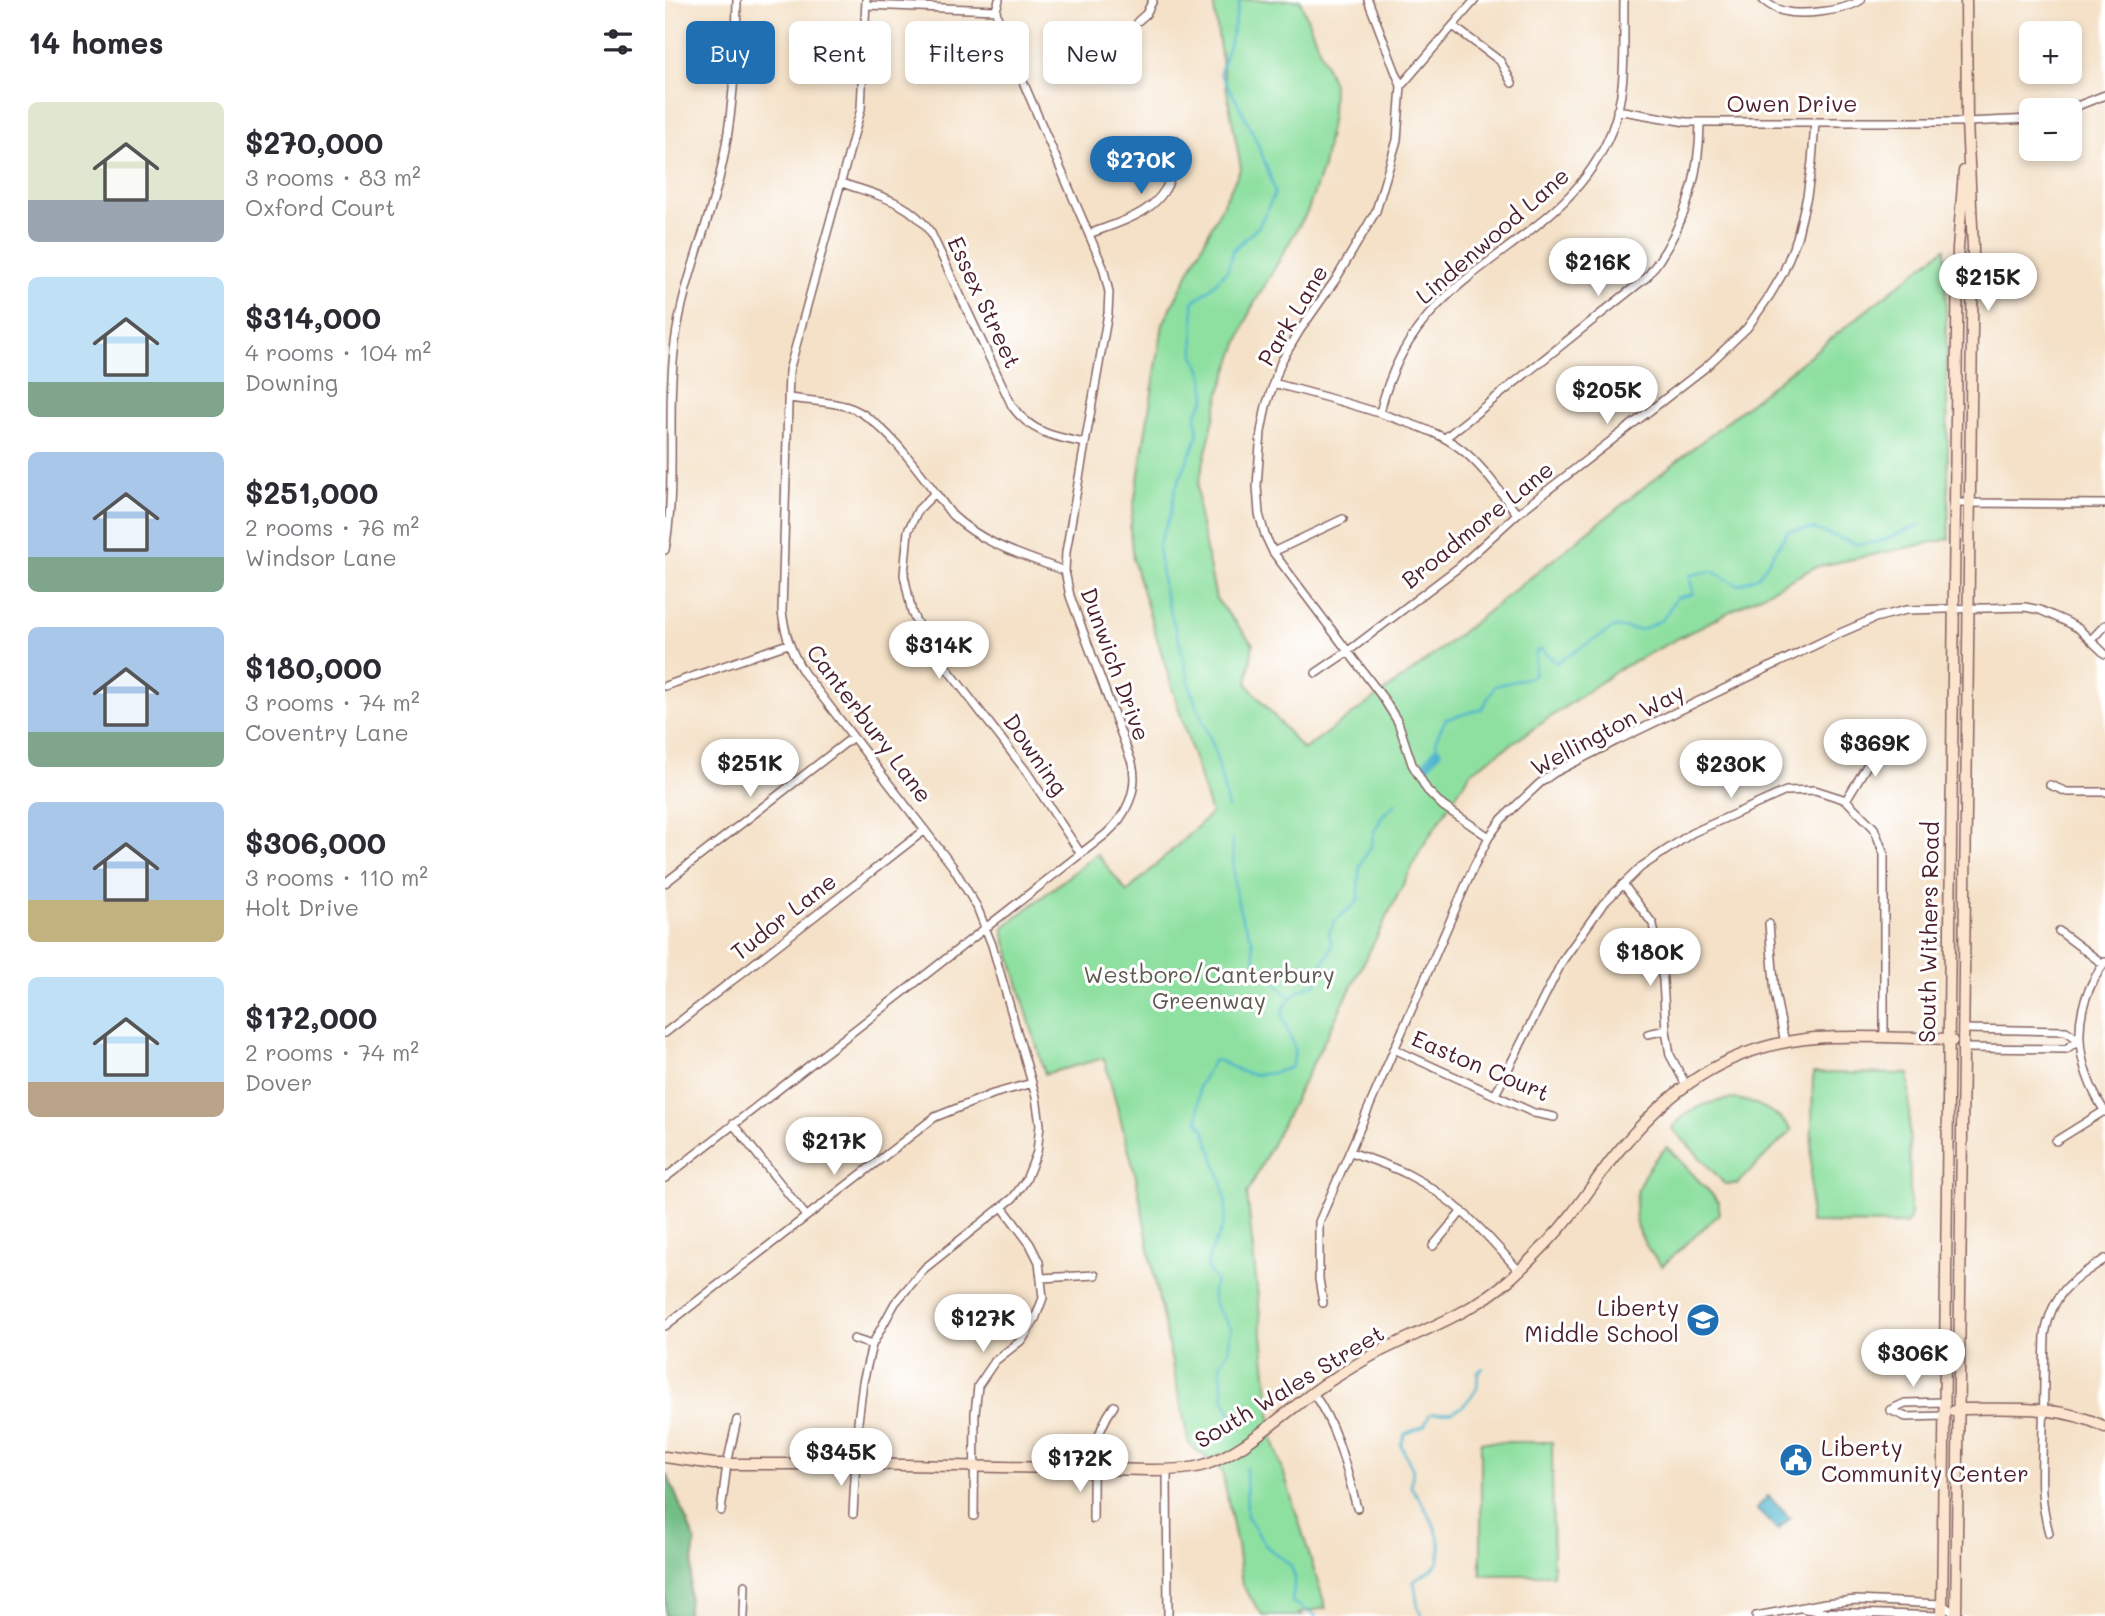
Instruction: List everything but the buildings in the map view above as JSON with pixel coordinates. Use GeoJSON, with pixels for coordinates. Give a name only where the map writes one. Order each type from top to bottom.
{"type":"FeatureCollection","features":[{"type":"Feature","properties":{"kind":"main road","name":"South Withers Road"},"geometry":{"type":"LineString","coordinates":[[1947,1613],[1958,1409],[1971,503],[1973,247],[1967,122],[1966,0]]}},
{"type":"Feature","properties":{"kind":"main road","name":"South Withers Road"},"geometry":{"type":"LineString","coordinates":[[1947,1613],[1944,1402],[1947,1039],[1958,248],[1967,122]]}},
{"type":"Feature","properties":{"kind":"main road"},"geometry":{"type":"LineString","coordinates":[[1947,1039],[1964,1029]]}},
{"type":"Feature","properties":{"kind":"main road","name":"South Wales Street"},"geometry":{"type":"LineString","coordinates":[[665,1457],[727,1464],[1167,1470],[1197,1467],[1232,1452],[1374,1354],[1462,1313],[1507,1281],[1570,1216],[1611,1161],[1653,1112],[1695,1078],[1753,1051],[1816,1038],[1947,1039],[1964,1048]]}},
{"type":"Feature","properties":{"kind":"main road"},"geometry":{"type":"LineString","coordinates":[[1944,1402],[1958,1409],[2044,1410],[2079,1416],[2105,1427]]}},
{"type":"Feature","properties":{"kind":"main road"},"geometry":{"type":"LineString","coordinates":[[1944,1416],[1958,1409]]}},
{"type":"Feature","properties":{"kind":"street"},"geometry":{"type":"LineString","coordinates":[[665,550],[669,519],[675,344],[685,293],[711,210],[726,145],[731,111],[737,0]]}},
{"type":"Feature","properties":{"kind":"street"},"geometry":{"type":"LineString","coordinates":[[866,3],[996,10],[999,0]]}},
{"type":"Feature","properties":{"kind":"street"},"geometry":{"type":"LineString","coordinates":[[1138,21],[1146,14],[1153,0]]}},
{"type":"Feature","properties":{"kind":"street","name":"Park Lane"},"geometry":{"type":"LineString","coordinates":[[1368,0],[1401,86],[1397,140],[1376,211],[1336,279],[1300,330],[1281,362],[1273,383],[1261,432],[1257,486],[1259,514],[1273,552],[1383,698],[1398,722],[1412,764],[1427,790],[1443,806],[1489,837]]}},
{"type":"Feature","properties":{"kind":"street"},"geometry":{"type":"LineString","coordinates":[[1401,86],[1475,0]]}},
{"type":"Feature","properties":{"kind":"street","name":"Lindenwood Lane"},"geometry":{"type":"LineString","coordinates":[[1380,413],[1398,361],[1421,324],[1447,296],[1565,202],[1597,160],[1618,110],[1625,56],[1624,0]]}},
{"type":"Feature","properties":{"kind":"street"},"geometry":{"type":"LineString","coordinates":[[1763,0],[1774,8],[1791,12],[1842,8],[1861,0]]}},
{"type":"Feature","properties":{"kind":"street","name":"Canterbury Lane"},"geometry":{"type":"LineString","coordinates":[[853,1514],[863,1382],[872,1345],[895,1303],[925,1268],[1013,1198],[1026,1180],[1037,1152],[1039,1138],[1039,1111],[1032,1083],[992,945],[968,891],[925,830],[804,673],[788,644],[782,612],[789,371],[860,109],[866,3]]}},
{"type":"Feature","properties":{"kind":"street","name":"Dunwich Drive"},"geometry":{"type":"LineString","coordinates":[[665,1178],[1106,834],[1119,819],[1132,794],[1134,774],[1070,596],[1065,571],[1109,302],[1107,282],[1103,267],[999,26],[996,10]]}},
{"type":"Feature","properties":{"kind":"street"},"geometry":{"type":"LineString","coordinates":[[1453,26],[1500,61],[1512,83]]}},
{"type":"Feature","properties":{"kind":"street"},"geometry":{"type":"LineString","coordinates":[[2082,104],[2105,95]]}},
{"type":"Feature","properties":{"kind":"street","name":"Owen Drive"},"geometry":{"type":"LineString","coordinates":[[1618,110],[1665,120],[1700,122],[2019,120]]}},
{"type":"Feature","properties":{"kind":"street"},"geometry":{"type":"LineString","coordinates":[[1445,438],[1647,277],[1669,245],[1689,203],[1698,165],[1700,122]]}},
{"type":"Feature","properties":{"kind":"street","name":"Broadmore Lane"},"geometry":{"type":"LineString","coordinates":[[1316,673],[1459,567],[1517,514],[1721,355],[1758,313],[1783,273],[1797,238],[1812,162],[1815,122]]}},
{"type":"Feature","properties":{"kind":"street"},"geometry":{"type":"LineString","coordinates":[[1089,234],[1143,212],[1159,198],[1170,180],[1175,140]]}},
{"type":"Feature","properties":{"kind":"street","name":"Essex Street"},"geometry":{"type":"LineString","coordinates":[[842,183],[895,201],[925,223],[1012,406],[1036,429],[1085,443]]}},
{"type":"Feature","properties":{"kind":"street"},"geometry":{"type":"LineString","coordinates":[[1273,383],[1380,413],[1445,438],[1481,467],[1517,514]]}},
{"type":"Feature","properties":{"kind":"street"},"geometry":{"type":"LineString","coordinates":[[789,398],[837,404],[867,416],[884,430],[952,515],[980,537],[1065,571]]}},
{"type":"Feature","properties":{"kind":"street","name":"Downing"},"geometry":{"type":"LineString","coordinates":[[935,494],[918,510],[908,531],[904,575],[912,613],[926,641],[1020,763],[1081,854]]}},
{"type":"Feature","properties":{"kind":"street"},"geometry":{"type":"LineString","coordinates":[[1955,503],[2105,504]]}},
{"type":"Feature","properties":{"kind":"street"},"geometry":{"type":"LineString","coordinates":[[1273,552],[1343,519]]}},
{"type":"Feature","properties":{"kind":"street","name":"Wellington Way"},"geometry":{"type":"LineString","coordinates":[[1323,1303],[1319,1279],[1319,1222],[1489,837],[1502,819],[1540,783],[1616,741],[1875,618],[1916,609],[2011,606],[2040,610],[2067,622],[2105,654]]}},
{"type":"Feature","properties":{"kind":"street"},"geometry":{"type":"LineString","coordinates":[[2091,640],[2105,625]]}},
{"type":"Feature","properties":{"kind":"street"},"geometry":{"type":"LineString","coordinates":[[665,687],[788,644]]}},
{"type":"Feature","properties":{"kind":"street"},"geometry":{"type":"LineString","coordinates":[[665,883],[853,737]]}},
{"type":"Feature","properties":{"kind":"street"},"geometry":{"type":"LineString","coordinates":[[1846,800],[1880,744]]}},
{"type":"Feature","properties":{"kind":"street"},"geometry":{"type":"LineString","coordinates":[[2050,785],[2067,792],[2105,792]]}},
{"type":"Feature","properties":{"kind":"street"},"geometry":{"type":"LineString","coordinates":[[1495,1095],[1563,960],[1603,904],[1641,867],[1692,833],[1786,791],[1815,790],[1846,800],[1874,828],[1884,854],[1885,1038]]}},
{"type":"Feature","properties":{"kind":"street","name":"Tudor Lane"},"geometry":{"type":"LineString","coordinates":[[665,1033],[925,830]]}},
{"type":"Feature","properties":{"kind":"street"},"geometry":{"type":"LineString","coordinates":[[1623,884],[1653,924],[1663,980],[1670,1055],[1686,1085]]}},
{"type":"Feature","properties":{"kind":"street"},"geometry":{"type":"LineString","coordinates":[[1769,924],[1775,993],[1785,1043]]}},
{"type":"Feature","properties":{"kind":"street"},"geometry":{"type":"LineString","coordinates":[[2056,1142],[2105,1112],[2084,1072],[2079,1040],[2083,1005],[2094,978],[2104,963],[2059,931]]}},
{"type":"Feature","properties":{"kind":"street"},"geometry":{"type":"LineString","coordinates":[[1964,1029],[2066,1031],[2079,1040]]}},
{"type":"Feature","properties":{"kind":"street"},"geometry":{"type":"LineString","coordinates":[[1648,1034],[1666,1030]]}},
{"type":"Feature","properties":{"kind":"street"},"geometry":{"type":"LineString","coordinates":[[1964,1048],[2066,1049],[2079,1040]]}},
{"type":"Feature","properties":{"kind":"street","name":"Easton Court"},"geometry":{"type":"LineString","coordinates":[[1394,1049],[1534,1113],[1554,1117]]}},
{"type":"Feature","properties":{"kind":"street"},"geometry":{"type":"LineString","coordinates":[[665,1326],[935,1117],[993,1094],[1032,1083]]}},
{"type":"Feature","properties":{"kind":"street"},"geometry":{"type":"LineString","coordinates":[[733,1124],[806,1216]]}},
{"type":"Feature","properties":{"kind":"street"},"geometry":{"type":"LineString","coordinates":[[1351,1152],[1407,1174],[1439,1193],[1462,1211],[1519,1271]]}},
{"type":"Feature","properties":{"kind":"street"},"geometry":{"type":"LineString","coordinates":[[974,1516],[978,1386],[995,1361],[1023,1339],[1043,1298],[1039,1262],[1030,1244],[1003,1208]]}},
{"type":"Feature","properties":{"kind":"street"},"geometry":{"type":"LineString","coordinates":[[1433,1246],[1462,1211]]}},
{"type":"Feature","properties":{"kind":"street"},"geometry":{"type":"LineString","coordinates":[[2049,1533],[2040,1483],[2045,1335],[2051,1309],[2066,1287],[2105,1259]]}},
{"type":"Feature","properties":{"kind":"street"},"geometry":{"type":"LineString","coordinates":[[1041,1278],[1095,1275]]}},
{"type":"Feature","properties":{"kind":"street"},"geometry":{"type":"LineString","coordinates":[[854,1339],[872,1345]]}},
{"type":"Feature","properties":{"kind":"street"},"geometry":{"type":"LineString","coordinates":[[1314,1393],[1326,1411],[1336,1435],[1357,1508]]}},
{"type":"Feature","properties":{"kind":"street"},"geometry":{"type":"LineString","coordinates":[[1944,1402],[1905,1403],[1890,1410],[1906,1417],[1944,1416]]}},
{"type":"Feature","properties":{"kind":"street"},"geometry":{"type":"LineString","coordinates":[[1094,1519],[1095,1449],[1103,1422],[1114,1406]]}},
{"type":"Feature","properties":{"kind":"street"},"geometry":{"type":"LineString","coordinates":[[721,1511],[727,1464],[737,1419]]}},
{"type":"Feature","properties":{"kind":"street"},"geometry":{"type":"LineString","coordinates":[[1167,1470],[1168,1616]]}},
{"type":"Feature","properties":{"kind":"street"},"geometry":{"type":"LineString","coordinates":[[744,1616],[745,1585]]}},
{"type":"Feature","properties":{"kind":"street"},"geometry":{"type":"LineString","coordinates":[[1756,1616],[1856,1600],[1947,1613]]}},
{"type":"Feature","properties":{"kind":"street"},"geometry":{"type":"LineString","coordinates":[[1856,1600],[1856,1615]]}},
{"type":"Feature","properties":{"kind":"street"},"geometry":{"type":"LineString","coordinates":[[1801,1609],[1856,1615],[1947,1613]]}},
{"type":"Feature","properties":{"kind":"green space","name":"Westboro/Canterbury Greenway"},"geometry":{"type":"Polygon","coordinates":[[[1213,0],[1300,0],[1333,84],[1332,115],[1323,167],[1308,210],[1251,309],[1221,389],[1198,486],[1199,516],[1216,599],[1253,644],[1247,684],[1303,750],[1418,667],[1945,248],[1949,539],[1815,567],[1621,668],[1471,772],[1421,849],[1247,1194],[1273,1439],[1326,1608],[1299,1613],[1303,1616],[1263,1616],[1242,1585],[1222,1471],[1189,1444],[1136,1177],[1104,1058],[1045,1074],[1004,935],[1004,927],[1097,854],[1127,892],[1211,814],[1133,560],[1130,529],[1163,324],[1241,168],[1213,0]]]}},
{"type":"Feature","properties":{"kind":"green space"},"geometry":{"type":"Polygon","coordinates":[[[1813,1073],[1909,1074],[1910,1219],[1906,1224],[1810,1223],[1813,1073]]]}},
{"type":"Feature","properties":{"kind":"green space"},"geometry":{"type":"Polygon","coordinates":[[[1737,1099],[1767,1110],[1792,1130],[1737,1184],[1725,1184],[1672,1128],[1701,1106],[1737,1099]]]}},
{"type":"Feature","properties":{"kind":"green space"},"geometry":{"type":"Polygon","coordinates":[[[1667,1147],[1719,1202],[1719,1214],[1662,1266],[1641,1236],[1635,1205],[1644,1176],[1667,1147]]]}},
{"type":"Feature","properties":{"kind":"green space"},"geometry":{"type":"Polygon","coordinates":[[[1481,1442],[1552,1442],[1553,1575],[1481,1575],[1481,1442]]]}},
{"type":"Feature","properties":{"kind":"green space"},"geometry":{"type":"Polygon","coordinates":[[[665,1475],[668,1476],[695,1541],[687,1616],[665,1616],[665,1475]]]}},
{"type":"Feature","properties":{"kind":"water"},"geometry":{"type":"Polygon","coordinates":[[[1768,1496],[1790,1518],[1778,1530],[1756,1509],[1768,1496]]]}},
{"type":"Feature","properties":{"kind":"waterway"},"geometry":{"type":"LineString","coordinates":[[1228,808],[1215,751],[1191,691],[1164,591],[1158,546],[1171,513],[1175,490],[1198,435],[1196,414],[1206,397],[1203,374],[1194,355],[1193,302],[1211,288],[1228,269],[1233,250],[1259,226],[1275,193],[1252,131],[1220,73],[1240,0]]}},
{"type":"Feature","properties":{"kind":"waterway"},"geometry":{"type":"LineString","coordinates":[[1437,751],[1436,739],[1446,719],[1482,709],[1495,686],[1534,676],[1536,652],[1542,649],[1556,663],[1615,627],[1642,630],[1663,619],[1676,598],[1693,594],[1690,575],[1712,571],[1738,585],[1759,576],[1788,531],[1814,529],[1857,544],[1878,542],[1920,525]]}},
{"type":"Feature","properties":{"kind":"waterway"},"geometry":{"type":"LineString","coordinates":[[1426,765],[1437,751]]}},
{"type":"Feature","properties":{"kind":"waterway"},"geometry":{"type":"LineString","coordinates":[[1235,1423],[1224,1399],[1220,1365],[1228,1351],[1231,1328],[1213,1301],[1216,1281],[1207,1269],[1209,1255],[1225,1218],[1226,1202],[1204,1129],[1198,1120],[1199,1086],[1214,1060],[1252,1074],[1290,1068],[1295,1053],[1282,1011],[1296,993],[1317,983],[1319,970],[1332,944],[1329,933],[1334,922],[1358,901],[1362,861],[1383,815],[1396,803]]}},
{"type":"Feature","properties":{"kind":"waterway"},"geometry":{"type":"LineString","coordinates":[[1232,839],[1235,890],[1242,919],[1252,939],[1255,961],[1290,997]]}},
{"type":"Feature","properties":{"kind":"waterway"},"geometry":{"type":"LineString","coordinates":[[1422,1616],[1418,1608],[1414,1581],[1429,1572],[1437,1563],[1439,1541],[1432,1521],[1411,1487],[1413,1470],[1401,1445],[1405,1434],[1424,1426],[1430,1414],[1453,1412],[1464,1405],[1477,1389],[1478,1372],[1483,1368]]}},
{"type":"Feature","properties":{"kind":"waterway"},"geometry":{"type":"LineString","coordinates":[[1246,1468],[1247,1516],[1266,1546],[1290,1565],[1295,1577],[1292,1602],[1316,1616]]}},
{"type":"Feature","properties":{"kind":"place","name":"Liberty Middle School"},"geometry":{"type":"Point","coordinates":[1703,1320]}},
{"type":"Feature","properties":{"kind":"place","name":"Liberty Community Center"},"geometry":{"type":"Point","coordinates":[1796,1460]}}]}
